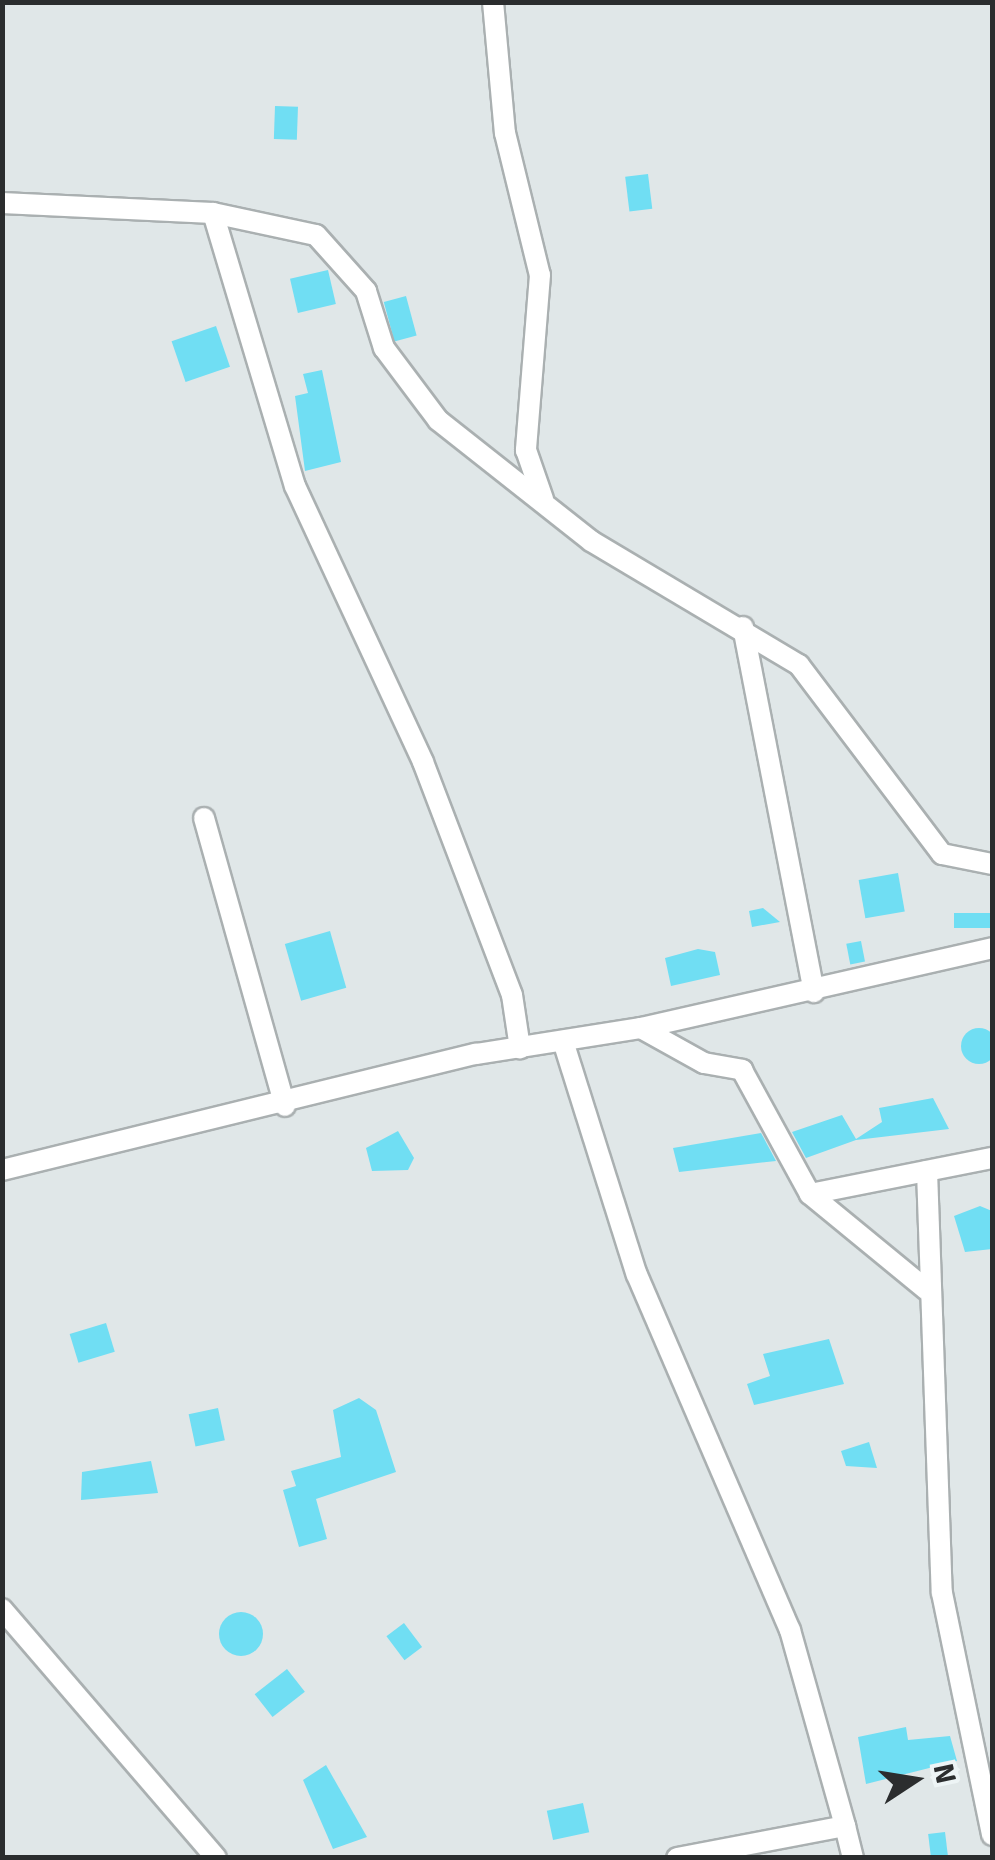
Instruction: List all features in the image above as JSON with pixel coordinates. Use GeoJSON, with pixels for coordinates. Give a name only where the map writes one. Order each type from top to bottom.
{"type":"FeatureCollection","features":[{"type":"Feature","properties":{"kind":"street"},"geometry":{"type":"LineString","coordinates":[[493,2],[504,133],[540,276],[526,450],[544,500]]}},
{"type":"Feature","properties":{"kind":"street"},"geometry":{"type":"LineString","coordinates":[[2,203],[212,213],[316,236],[339,254],[366,291],[384,348],[438,420],[544,500],[590,541],[743,627],[799,665],[942,854],[992,864]]}},
{"type":"Feature","properties":{"kind":"street"},"geometry":{"type":"LineString","coordinates":[[212,213],[295,486],[423,762],[512,995],[520,1048]]}},
{"type":"Feature","properties":{"kind":"street"},"geometry":{"type":"LineString","coordinates":[[743,627],[814,992]]}},
{"type":"Feature","properties":{"kind":"street"},"geometry":{"type":"LineString","coordinates":[[204,818],[285,1106]]}},
{"type":"Feature","properties":{"kind":"street"},"geometry":{"type":"LineString","coordinates":[[2,1170],[520,1048],[814,992],[992,948]]}},
{"type":"Feature","properties":{"kind":"street"},"geometry":{"type":"LineString","coordinates":[[641,1028],[704,1062],[742,1070],[810,1194],[927,1290]]}},
{"type":"Feature","properties":{"kind":"street"},"geometry":{"type":"LineString","coordinates":[[563,1041],[637,1275],[716,1452],[742,1536],[790,1630],[852,1858]]}},
{"type":"Feature","properties":{"kind":"street"},"geometry":{"type":"LineString","coordinates":[[810,1194],[992,1158]]}},
{"type":"Feature","properties":{"kind":"street"},"geometry":{"type":"LineString","coordinates":[[927,1172],[927,1290],[943,1422],[942,1593],[992,1835]]}},
{"type":"Feature","properties":{"kind":"street"},"geometry":{"type":"LineString","coordinates":[[2,1609],[216,1858]]}},
{"type":"Feature","properties":{"kind":"street"},"geometry":{"type":"LineString","coordinates":[[677,1858],[845,1826]]}},
{"type":"Feature","properties":{"kind":"building"},"geometry":{"type":"Polygon","coordinates":[[[275,106],[298,107],[297,140],[274,139],[275,106]]]}},
{"type":"Feature","properties":{"kind":"building"},"geometry":{"type":"Polygon","coordinates":[[[648,174],[652,209],[629,212],[625,177],[648,174]]]}},
{"type":"Feature","properties":{"kind":"building"},"geometry":{"type":"Polygon","coordinates":[[[328,270],[336,304],[298,313],[290,279],[328,270]]]}},
{"type":"Feature","properties":{"kind":"building"},"geometry":{"type":"Polygon","coordinates":[[[406,296],[417,336],[394,342],[384,302],[406,296]]]}},
{"type":"Feature","properties":{"kind":"building"},"geometry":{"type":"Polygon","coordinates":[[[216,326],[230,367],[186,382],[172,341],[216,326]]]}},
{"type":"Feature","properties":{"kind":"building"},"geometry":{"type":"Polygon","coordinates":[[[322,370],[341,462],[305,471],[295,396],[308,393],[303,374],[322,370]]]}},
{"type":"Feature","properties":{"kind":"building"},"geometry":{"type":"Polygon","coordinates":[[[898,873],[905,911],[865,918],[859,880],[898,873]]]}},
{"type":"Feature","properties":{"kind":"building"},"geometry":{"type":"Polygon","coordinates":[[[763,908],[780,922],[752,927],[749,911],[763,908]]]}},
{"type":"Feature","properties":{"kind":"building"},"geometry":{"type":"Polygon","coordinates":[[[954,913],[992,913],[992,928],[954,928],[954,913]]]}},
{"type":"Feature","properties":{"kind":"building"},"geometry":{"type":"Polygon","coordinates":[[[330,931],[346,988],[301,1001],[285,944],[330,931]]]}},
{"type":"Feature","properties":{"kind":"building"},"geometry":{"type":"Polygon","coordinates":[[[861,941],[865,962],[850,964],[846,944],[861,941]]]}},
{"type":"Feature","properties":{"kind":"building"},"geometry":{"type":"Polygon","coordinates":[[[698,949],[715,952],[720,975],[671,986],[665,958],[698,949]]]}},
{"type":"Feature","properties":{"kind":"building"},"geometry":{"type":"Polygon","coordinates":[[[979,1028],[991,1034],[997,1046],[991,1058],[979,1064],[967,1058],[961,1046],[967,1034],[979,1028]]]}},
{"type":"Feature","properties":{"kind":"building"},"geometry":{"type":"Polygon","coordinates":[[[933,1098],[949,1129],[856,1140],[806,1158],[792,1132],[842,1115],[856,1139],[882,1122],[879,1108],[933,1098]]]}},
{"type":"Feature","properties":{"kind":"building"},"geometry":{"type":"Polygon","coordinates":[[[398,1131],[414,1158],[408,1170],[372,1171],[366,1148],[398,1131]]]}},
{"type":"Feature","properties":{"kind":"building"},"geometry":{"type":"Polygon","coordinates":[[[761,1133],[776,1161],[679,1172],[673,1148],[761,1133]]]}},
{"type":"Feature","properties":{"kind":"building"},"geometry":{"type":"Polygon","coordinates":[[[980,1206],[992,1211],[992,1249],[965,1252],[954,1216],[980,1206]]]}},
{"type":"Feature","properties":{"kind":"building"},"geometry":{"type":"Polygon","coordinates":[[[106,1323],[115,1352],[78,1363],[70,1334],[106,1323]]]}},
{"type":"Feature","properties":{"kind":"building"},"geometry":{"type":"Polygon","coordinates":[[[829,1339],[844,1384],[754,1405],[747,1384],[770,1376],[763,1354],[829,1339]]]}},
{"type":"Feature","properties":{"kind":"building"},"geometry":{"type":"Polygon","coordinates":[[[359,1398],[376,1410],[396,1472],[316,1499],[327,1539],[299,1547],[283,1490],[296,1486],[291,1471],[341,1457],[333,1410],[359,1398]]]}},
{"type":"Feature","properties":{"kind":"building"},"geometry":{"type":"Polygon","coordinates":[[[218,1408],[225,1440],[196,1447],[189,1414],[218,1408]]]}},
{"type":"Feature","properties":{"kind":"building"},"geometry":{"type":"Polygon","coordinates":[[[869,1442],[877,1468],[846,1466],[841,1451],[869,1442]]]}},
{"type":"Feature","properties":{"kind":"building"},"geometry":{"type":"Polygon","coordinates":[[[151,1461],[158,1493],[81,1500],[82,1472],[151,1461]]]}},
{"type":"Feature","properties":{"kind":"building"},"geometry":{"type":"Polygon","coordinates":[[[241,1612],[257,1618],[263,1634],[257,1650],[241,1656],[225,1650],[219,1634],[225,1618],[241,1612]]]}},
{"type":"Feature","properties":{"kind":"building"},"geometry":{"type":"Polygon","coordinates":[[[404,1623],[422,1647],[404,1660],[386,1636],[404,1623]]]}},
{"type":"Feature","properties":{"kind":"building"},"geometry":{"type":"Polygon","coordinates":[[[287,1669],[305,1692],[273,1717],[255,1694],[287,1669]]]}},
{"type":"Feature","properties":{"kind":"building"},"geometry":{"type":"Polygon","coordinates":[[[906,1727],[908,1740],[950,1736],[957,1761],[866,1784],[858,1737],[906,1727]]]}},
{"type":"Feature","properties":{"kind":"building"},"geometry":{"type":"Polygon","coordinates":[[[326,1765],[367,1837],[333,1849],[303,1780],[326,1765]]]}},
{"type":"Feature","properties":{"kind":"building"},"geometry":{"type":"Polygon","coordinates":[[[583,1803],[589,1832],[553,1840],[547,1811],[583,1803]]]}},
{"type":"Feature","properties":{"kind":"building"},"geometry":{"type":"Polygon","coordinates":[[[945,1832],[948,1858],[931,1858],[928,1834],[945,1832]]]}}]}
